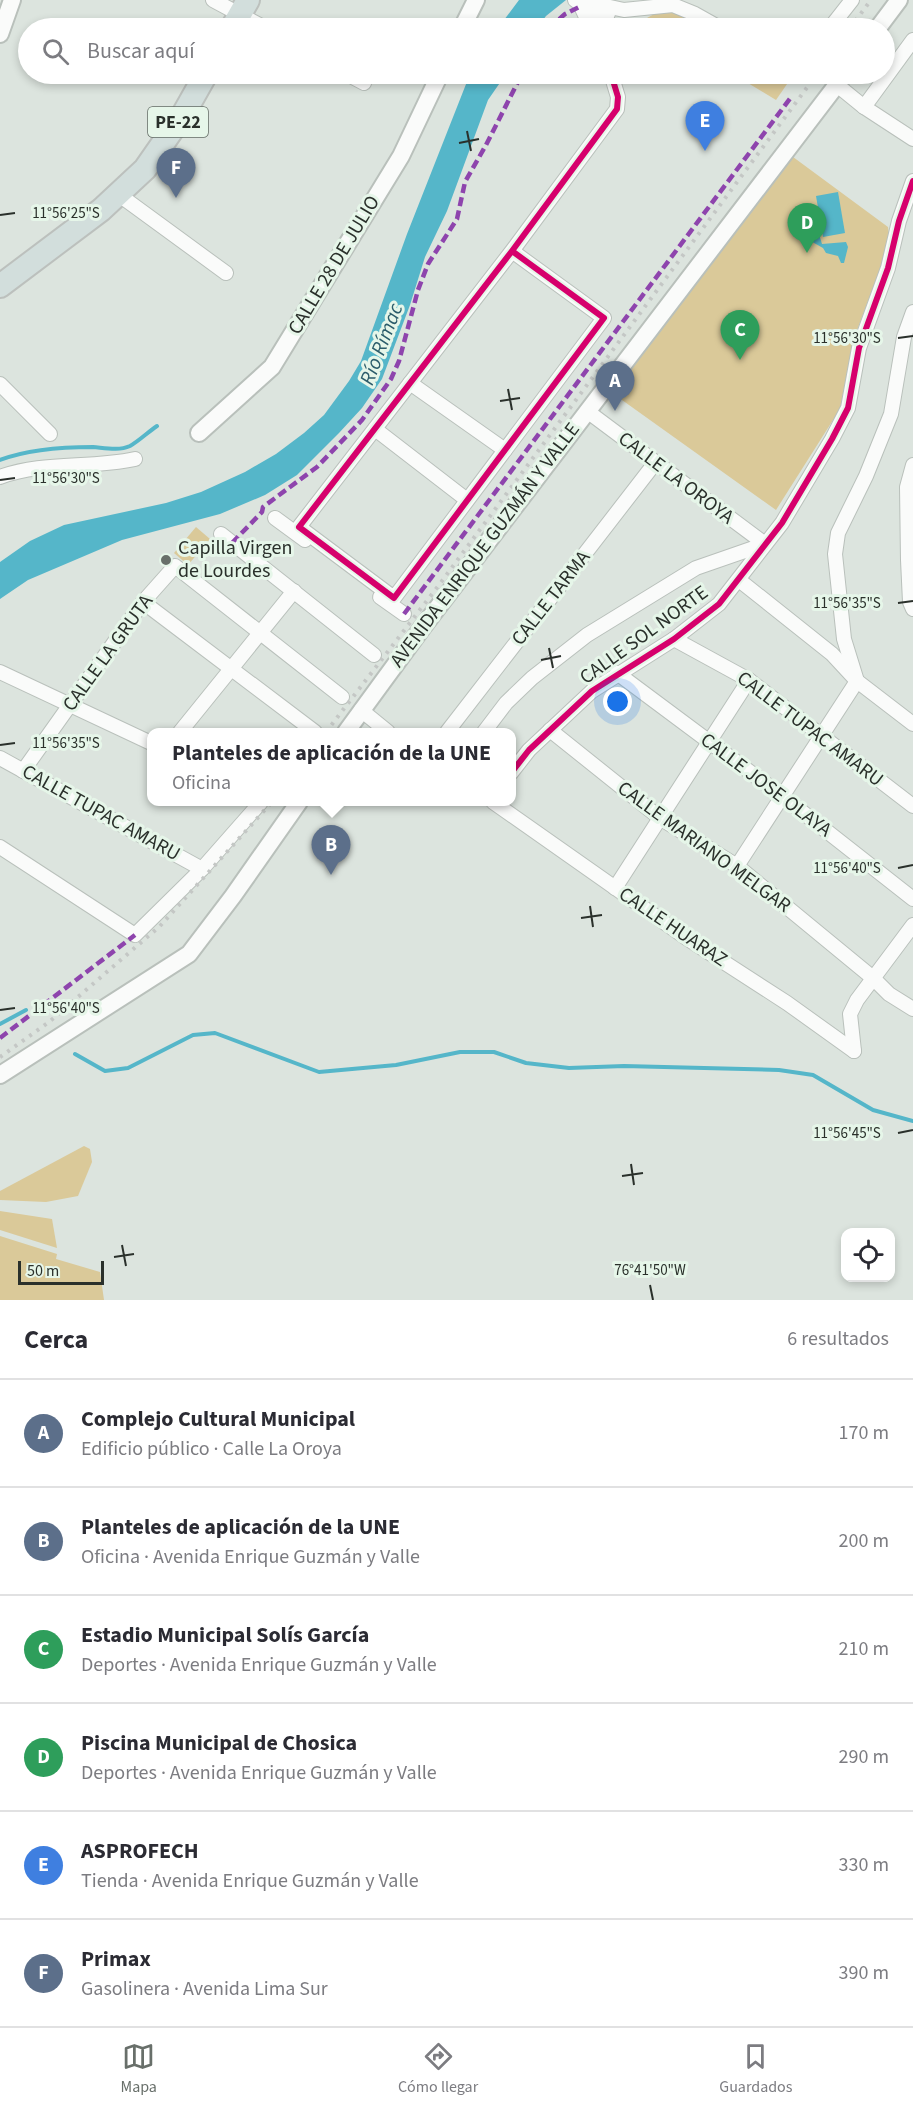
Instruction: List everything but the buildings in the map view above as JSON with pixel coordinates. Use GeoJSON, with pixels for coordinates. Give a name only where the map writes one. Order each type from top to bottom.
{"type":"FeatureCollection","features":[{"type":"Feature","properties":{"kind":"highway","name":"PE-22"},"geometry":{"type":"LineString","coordinates":[[0,286],[101,210],[145,169],[184,113],[200,84]]}},
{"type":"Feature","properties":{"kind":"street"},"geometry":{"type":"LineString","coordinates":[[1,27],[12,0]]}},
{"type":"Feature","properties":{"kind":"street"},"geometry":{"type":"LineString","coordinates":[[213,0],[240,14]]}},
{"type":"Feature","properties":{"kind":"street"},"geometry":{"type":"LineString","coordinates":[[467,18],[476,0]]}},
{"type":"Feature","properties":{"kind":"street"},"geometry":{"type":"LineString","coordinates":[[838,18],[852,0]]}},
{"type":"Feature","properties":{"kind":"street"},"geometry":{"type":"LineString","coordinates":[[886,18],[899,0]]}},
{"type":"Feature","properties":{"kind":"street"},"geometry":{"type":"LineString","coordinates":[[588,18],[583,2],[615,9],[647,4],[673,5],[702,18]]}},
{"type":"Feature","properties":{"kind":"street"},"geometry":{"type":"LineString","coordinates":[[895,65],[913,40]]}},
{"type":"Feature","properties":{"kind":"street","name":"CALLE 28 DE JULIO"},"geometry":{"type":"LineString","coordinates":[[199,433],[272,367],[401,156],[435,84]]}},
{"type":"Feature","properties":{"kind":"street"},"geometry":{"type":"LineString","coordinates":[[512,250],[604,318],[394,598],[299,527],[617,110],[618,97],[614,84]]}},
{"type":"Feature","properties":{"kind":"street","name":"AVENIDA ENRIQUE GUZMÁN Y VALLE"},"geometry":{"type":"LineString","coordinates":[[349,728],[837,84]]}},
{"type":"Feature","properties":{"kind":"street"},"geometry":{"type":"LineString","coordinates":[[845,84],[864,107],[913,139]]}},
{"type":"Feature","properties":{"kind":"street"},"geometry":{"type":"LineString","coordinates":[[864,107],[881,84]]}},
{"type":"Feature","properties":{"kind":"street","name":"CALLE SOL NORTE"},"geometry":{"type":"LineString","coordinates":[[516,767],[529,750],[592,691],[617,673],[674,639],[719,604],[782,523],[848,408],[860,348],[888,268],[899,221],[913,181]]}},
{"type":"Feature","properties":{"kind":"street"},"geometry":{"type":"LineString","coordinates":[[118,194],[226,273]]}},
{"type":"Feature","properties":{"kind":"street"},"geometry":{"type":"LineString","coordinates":[[857,681],[844,639],[835,554],[838,533],[866,476],[891,414],[904,337],[913,312]]}},
{"type":"Feature","properties":{"kind":"street"},"geometry":{"type":"LineString","coordinates":[[410,383],[505,450]]}},
{"type":"Feature","properties":{"kind":"street"},"geometry":{"type":"LineString","coordinates":[[0,384],[50,434]]}},
{"type":"Feature","properties":{"kind":"street","name":"CALLE LA OROYA"},"geometry":{"type":"LineString","coordinates":[[587,411],[765,544]]}},
{"type":"Feature","properties":{"kind":"street"},"geometry":{"type":"LineString","coordinates":[[375,429],[467,500]]}},
{"type":"Feature","properties":{"kind":"street"},"geometry":{"type":"LineString","coordinates":[[0,477],[20,470],[112,464],[135,459]]}},
{"type":"Feature","properties":{"kind":"street","name":"CALLE TARMA"},"geometry":{"type":"LineString","coordinates":[[450,728],[655,463]]}},
{"type":"Feature","properties":{"kind":"street"},"geometry":{"type":"LineString","coordinates":[[913,465],[908,487],[908,560],[910,602],[913,609]]}},
{"type":"Feature","properties":{"kind":"street"},"geometry":{"type":"LineString","coordinates":[[275,518],[404,614]]}},
{"type":"Feature","properties":{"kind":"street"},"geometry":{"type":"LineString","coordinates":[[221,534],[374,655]]}},
{"type":"Feature","properties":{"kind":"street"},"geometry":{"type":"LineString","coordinates":[[487,728],[507,703],[532,678],[587,635],[696,568],[765,544]]}},
{"type":"Feature","properties":{"kind":"street","name":"CALLE LA GRUTA"},"geometry":{"type":"LineString","coordinates":[[23,771],[142,602],[175,566],[260,633]]}},
{"type":"Feature","properties":{"kind":"street"},"geometry":{"type":"LineString","coordinates":[[739,580],[832,654],[857,681],[913,724]]}},
{"type":"Feature","properties":{"kind":"street"},"geometry":{"type":"LineString","coordinates":[[183,728],[294,591]]}},
{"type":"Feature","properties":{"kind":"street"},"geometry":{"type":"LineString","coordinates":[[142,602],[310,728]]}},
{"type":"Feature","properties":{"kind":"street"},"geometry":{"type":"LineString","coordinates":[[260,633],[342,698]]}},
{"type":"Feature","properties":{"kind":"street","name":"CALLE TUPAC AMARU"},"geometry":{"type":"LineString","coordinates":[[674,639],[749,680],[913,806]]}},
{"type":"Feature","properties":{"kind":"street"},"geometry":{"type":"LineString","coordinates":[[0,672],[147,741]]}},
{"type":"Feature","properties":{"kind":"street","name":"CALLE JOSE OLAYA"},"geometry":{"type":"LineString","coordinates":[[617,673],[782,796],[913,899]]}},
{"type":"Feature","properties":{"kind":"street"},"geometry":{"type":"LineString","coordinates":[[615,888],[749,680]]}},
{"type":"Feature","properties":{"kind":"street"},"geometry":{"type":"LineString","coordinates":[[737,866],[857,681]]}},
{"type":"Feature","properties":{"kind":"street"},"geometry":{"type":"LineString","coordinates":[[361,710],[383,728]]}},
{"type":"Feature","properties":{"kind":"street","name":"CALLE MARIANO MELGAR"},"geometry":{"type":"LineString","coordinates":[[550,730],[660,818],[737,866],[873,978],[889,994],[913,1009]]}},
{"type":"Feature","properties":{"kind":"street","name":"CALLE TUPAC AMARU"},"geometry":{"type":"LineString","coordinates":[[0,758],[202,869]]}},
{"type":"Feature","properties":{"kind":"street"},"geometry":{"type":"LineString","coordinates":[[0,847],[135,936],[202,869],[257,806]]}},
{"type":"Feature","properties":{"kind":"street"},"geometry":{"type":"LineString","coordinates":[[0,1075],[189,954],[233,896],[296,806]]}},
{"type":"Feature","properties":{"kind":"street","name":"CALLE HUARAZ"},"geometry":{"type":"LineString","coordinates":[[500,806],[615,888],[787,1003],[854,1051],[850,1014],[873,978]]}},
{"type":"Feature","properties":{"kind":"street"},"geometry":{"type":"LineString","coordinates":[[873,978],[913,925]]}},
{"type":"Feature","properties":{"kind":"shaded area"},"geometry":{"type":"Polygon","coordinates":[[[676,11],[689,18],[647,18],[654,14],[676,11]]]}},
{"type":"Feature","properties":{"kind":"shaded area"},"geometry":{"type":"Polygon","coordinates":[[[750,84],[787,84],[776,100],[750,84]]]}},
{"type":"Feature","properties":{"kind":"shaded area"},"geometry":{"type":"Polygon","coordinates":[[[789,154],[888,227],[889,235],[883,261],[853,341],[840,409],[776,510],[608,390],[789,154]]]}},
{"type":"Feature","properties":{"kind":"shaded area"},"geometry":{"type":"Polygon","coordinates":[[[196,527],[210,539],[188,565],[174,553],[196,527]]]}},
{"type":"Feature","properties":{"kind":"shaded area"},"geometry":{"type":"Polygon","coordinates":[[[84,1146],[90,1149],[92,1162],[78,1196],[46,1202],[0,1200],[0,1191],[84,1146]]]}},
{"type":"Feature","properties":{"kind":"shaded area"},"geometry":{"type":"Polygon","coordinates":[[[0,1211],[52,1219],[57,1248],[0,1230],[0,1211]]]}},
{"type":"Feature","properties":{"kind":"shaded area"},"geometry":{"type":"Polygon","coordinates":[[[0,1236],[57,1254],[56,1259],[100,1272],[104,1300],[0,1300],[0,1236]]]}},
{"type":"Feature","properties":{"kind":"water"},"geometry":{"type":"Polygon","coordinates":[[[519,0],[566,0],[544,18],[506,18],[519,0]]]}},
{"type":"Feature","properties":{"kind":"water","name":"Río Rímac"},"geometry":{"type":"Polygon","coordinates":[[[466,84],[499,84],[488,100],[447,211],[425,257],[410,305],[382,379],[362,408],[339,433],[297,475],[265,495],[220,514],[122,540],[28,580],[0,599],[0,562],[30,541],[64,525],[166,503],[201,492],[245,472],[276,454],[304,433],[324,415],[361,361],[407,234],[466,84]]]}},
{"type":"Feature","properties":{"kind":"water"},"geometry":{"type":"Polygon","coordinates":[[[838,192],[845,233],[823,237],[816,196],[838,192]]]}},
{"type":"Feature","properties":{"kind":"water"},"geometry":{"type":"Polygon","coordinates":[[[810,230],[818,231],[822,244],[846,242],[848,247],[844,263],[841,263],[838,256],[826,253],[823,248],[807,239],[810,230]]]}},
{"type":"Feature","properties":{"kind":"waterway"},"geometry":{"type":"LineString","coordinates":[[0,460],[46,449],[126,448],[157,426]]}},
{"type":"Feature","properties":{"kind":"waterway"},"geometry":{"type":"LineString","coordinates":[[0,1024],[26,1010]]}},
{"type":"Feature","properties":{"kind":"waterway"},"geometry":{"type":"LineString","coordinates":[[75,1054],[105,1071],[128,1068],[193,1035],[215,1033],[319,1072],[396,1065],[460,1052],[494,1052],[526,1063],[569,1068],[624,1066],[779,1070],[813,1075],[873,1110],[913,1121]]}},
{"type":"Feature","properties":{"kind":"railway"},"geometry":{"type":"LineString","coordinates":[[858,18],[871,0]]}},
{"type":"Feature","properties":{"kind":"railway"},"geometry":{"type":"LineString","coordinates":[[329,728],[439,585],[810,84]]}},
{"type":"Feature","properties":{"kind":"railway"},"geometry":{"type":"LineString","coordinates":[[0,1057],[49,1022],[160,926],[268,806]]}},
{"type":"Feature","properties":{"kind":"marked path"},"geometry":{"type":"LineString","coordinates":[[560,18],[581,6]]}},
{"type":"Feature","properties":{"kind":"marked path"},"geometry":{"type":"LineString","coordinates":[[232,543],[262,512],[263,507],[317,467],[362,420],[391,379],[399,361],[418,290],[428,264],[457,219],[465,182],[517,84]]}},
{"type":"Feature","properties":{"kind":"marked path"},"geometry":{"type":"LineString","coordinates":[[404,614],[792,96]]}},
{"type":"Feature","properties":{"kind":"marked path"},"geometry":{"type":"LineString","coordinates":[[0,1038],[135,935]]}},
{"type":"Feature","properties":{"kind":"cycle path"},"geometry":{"type":"LineString","coordinates":[[512,251],[617,109],[618,97],[614,84]]}},
{"type":"Feature","properties":{"kind":"cycle path"},"geometry":{"type":"LineString","coordinates":[[516,767],[529,750],[592,691],[674,639],[719,604],[782,523],[848,408],[859,348],[888,268],[899,221],[913,181]]}},
{"type":"Feature","properties":{"kind":"cycle path"},"geometry":{"type":"LineString","coordinates":[[512,251],[604,318],[394,598],[299,527],[512,251]]}},
{"type":"Feature","properties":{"kind":"place","name":"ASPROFECH"},"geometry":{"type":"Point","coordinates":[705,151]}},
{"type":"Feature","properties":{"kind":"place","name":"Primax"},"geometry":{"type":"Point","coordinates":[176,198]}},
{"type":"Feature","properties":{"kind":"place","name":"Piscina Municipal de Chosica"},"geometry":{"type":"Point","coordinates":[807,253]}},
{"type":"Feature","properties":{"kind":"place","name":"Estadio Municipal Solís García"},"geometry":{"type":"Point","coordinates":[740,360]}},
{"type":"Feature","properties":{"kind":"place","name":"Complejo Cultural Municipal"},"geometry":{"type":"Point","coordinates":[615,411]}},
{"type":"Feature","properties":{"kind":"place","name":"Capilla Virgen de Lourdes"},"geometry":{"type":"Point","coordinates":[166,560]}},
{"type":"Feature","properties":{"kind":"place","name":"Planteles de aplicación de la UNE"},"geometry":{"type":"Point","coordinates":[331,875]}}]}
